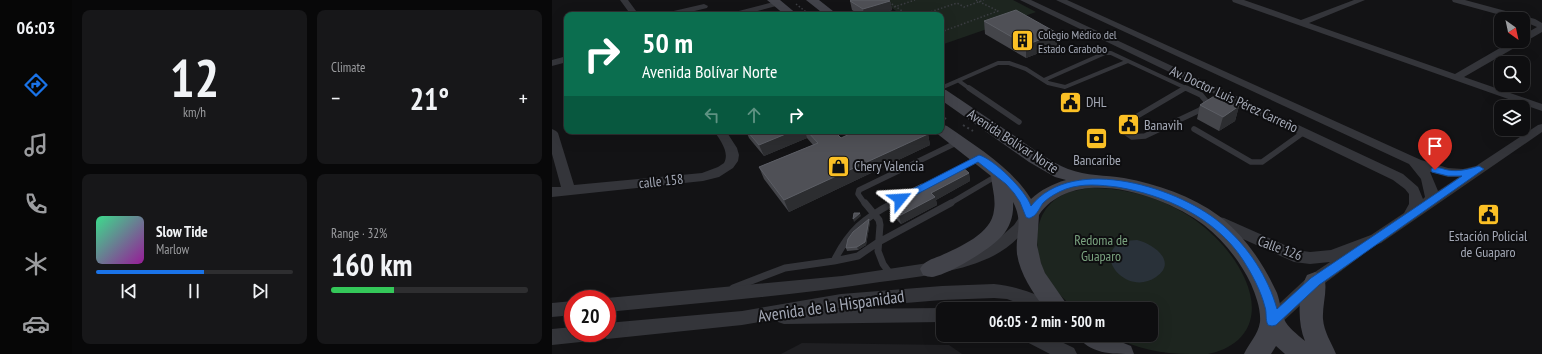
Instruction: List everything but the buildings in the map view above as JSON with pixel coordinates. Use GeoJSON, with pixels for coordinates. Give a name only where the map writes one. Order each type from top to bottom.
{"type":"FeatureCollection","features":[{"type":"Feature","properties":{"kind":"main road"},"geometry":{"type":"LineString","coordinates":[[812,0],[828,12]]}},
{"type":"Feature","properties":{"kind":"main road"},"geometry":{"type":"LineString","coordinates":[[775,2],[794,9]]}},
{"type":"Feature","properties":{"kind":"main road","name":"Avenida Bolívar Norte"},"geometry":{"type":"LineString","coordinates":[[944,95],[1034,158],[1061,173],[1088,181]]}},
{"type":"Feature","properties":{"kind":"main road"},"geometry":{"type":"LineString","coordinates":[[944,131],[1000,174],[1018,191],[1025,202],[1029,215],[1027,245],[1033,271],[1053,302]]}},
{"type":"Feature","properties":{"kind":"main road"},"geometry":{"type":"LineString","coordinates":[[931,269],[983,242],[1001,222],[1004,211],[1000,174]]}},
{"type":"Feature","properties":{"kind":"main road"},"geometry":{"type":"LineString","coordinates":[[1029,215],[1040,201],[1050,193],[1068,185],[1088,181],[1129,186],[1158,193],[1173,199],[1202,215],[1220,228],[1236,244],[1247,257],[1264,287],[1272,308],[1272,321],[1269,336],[1265,344],[1256,354]]}},
{"type":"Feature","properties":{"kind":"main road"},"geometry":{"type":"LineString","coordinates":[[1315,281],[1311,323],[1313,336],[1324,354]]}},
{"type":"Feature","properties":{"kind":"main road"},"geometry":{"type":"LineString","coordinates":[[1272,321],[1285,339],[1302,354]]}},
{"type":"Feature","properties":{"kind":"main road"},"geometry":{"type":"LineString","coordinates":[[1099,342],[1107,348],[1122,354]]}},
{"type":"Feature","properties":{"kind":"street"},"geometry":{"type":"LineString","coordinates":[[624,0],[633,12]]}},
{"type":"Feature","properties":{"kind":"street","name":"Av. Doctor Luis Pérez Carreño"},"geometry":{"type":"LineString","coordinates":[[1024,0],[1398,177],[1410,184],[1416,196],[1416,207],[1409,217]]}},
{"type":"Feature","properties":{"kind":"street","name":"Av. Doctor Luis Pérez Carreño"},"geometry":{"type":"LineString","coordinates":[[1060,0],[1435,170],[1448,173],[1467,173],[1479,169]]}},
{"type":"Feature","properties":{"kind":"street"},"geometry":{"type":"LineString","coordinates":[[1236,0],[1542,108]]}},
{"type":"Feature","properties":{"kind":"street"},"geometry":{"type":"LineString","coordinates":[[1301,23],[1361,0]]}},
{"type":"Feature","properties":{"kind":"street"},"geometry":{"type":"LineString","coordinates":[[1456,0],[1499,12]]}},
{"type":"Feature","properties":{"kind":"street"},"geometry":{"type":"LineString","coordinates":[[743,12],[775,2]]}},
{"type":"Feature","properties":{"kind":"street"},"geometry":{"type":"LineString","coordinates":[[680,12],[704,6]]}},
{"type":"Feature","properties":{"kind":"street"},"geometry":{"type":"LineString","coordinates":[[1077,26],[1096,17]]}},
{"type":"Feature","properties":{"kind":"street"},"geometry":{"type":"LineString","coordinates":[[1530,20],[1542,28],[1530,35]]}},
{"type":"Feature","properties":{"kind":"street"},"geometry":{"type":"LineString","coordinates":[[1455,78],[1508,48]]}},
{"type":"Feature","properties":{"kind":"street"},"geometry":{"type":"LineString","coordinates":[[552,64],[564,61]]}},
{"type":"Feature","properties":{"kind":"street"},"geometry":{"type":"LineString","coordinates":[[1238,101],[1234,93],[1240,89],[1250,88],[1261,91]]}},
{"type":"Feature","properties":{"kind":"street","name":"Calle 126"},"geometry":{"type":"LineString","coordinates":[[1202,215],[1294,256],[1310,258],[1332,256],[1376,239],[1542,127]]}},
{"type":"Feature","properties":{"kind":"street"},"geometry":{"type":"LineString","coordinates":[[552,134],[568,191]]}},
{"type":"Feature","properties":{"kind":"street","name":"calle 158"},"geometry":{"type":"LineString","coordinates":[[552,192],[703,177],[717,172],[730,164],[734,155],[730,143],[722,134]]}},
{"type":"Feature","properties":{"kind":"street"},"geometry":{"type":"LineString","coordinates":[[1409,159],[1418,166],[1428,178],[1432,198],[1428,203]]}},
{"type":"Feature","properties":{"kind":"street","name":"Avenida de la Hispanidad"},"geometry":{"type":"LineString","coordinates":[[616,304],[892,275],[960,263],[984,254],[1002,244],[1019,229],[1029,215]]}},
{"type":"Feature","properties":{"kind":"street"},"geometry":{"type":"LineString","coordinates":[[1272,321],[1315,281],[1376,239]]}},
{"type":"Feature","properties":{"kind":"street","name":"Avenida de la Hispanidad"},"geometry":{"type":"LineString","coordinates":[[616,330],[742,318],[842,301],[929,294],[994,291],[1024,297],[1036,302]]}},
{"type":"Feature","properties":{"kind":"street"},"geometry":{"type":"LineString","coordinates":[[552,310],[564,309]]}},
{"type":"Feature","properties":{"kind":"street"},"geometry":{"type":"LineString","coordinates":[[742,318],[936,315]]}},
{"type":"Feature","properties":{"kind":"street"},"geometry":{"type":"LineString","coordinates":[[552,337],[564,336]]}},
{"type":"Feature","properties":{"kind":"street"},"geometry":{"type":"LineString","coordinates":[[1043,342],[1068,354]]}},
{"type":"Feature","properties":{"kind":"lane"},"geometry":{"type":"LineString","coordinates":[[1044,80],[1075,67],[1104,52],[1111,52],[1128,61],[1185,88],[1201,96],[1206,101],[1205,105],[1200,110],[1149,134],[1138,137],[1131,136],[1122,130],[1122,125],[1185,88]]}},
{"type":"Feature","properties":{"kind":"lane"},"geometry":{"type":"LineString","coordinates":[[944,87],[998,63],[1008,61],[1016,63],[1057,87],[1065,87],[1128,61]]}},
{"type":"Feature","properties":{"kind":"lane"},"geometry":{"type":"LineString","coordinates":[[959,81],[1019,122]]}},
{"type":"Feature","properties":{"kind":"lane"},"geometry":{"type":"LineString","coordinates":[[1194,129],[1251,162],[1256,163],[1262,162],[1304,132]]}},
{"type":"Feature","properties":{"kind":"lane"},"geometry":{"type":"LineString","coordinates":[[892,275],[885,268],[880,258],[877,243],[880,224],[874,213],[858,194],[860,190],[958,142]]}},
{"type":"Feature","properties":{"kind":"lane"},"geometry":{"type":"LineString","coordinates":[[951,173],[979,158]]}},
{"type":"Feature","properties":{"kind":"lane"},"geometry":{"type":"LineString","coordinates":[[715,294],[785,268],[858,256],[877,243],[944,207],[1000,174]]}},
{"type":"Feature","properties":{"kind":"lane"},"geometry":{"type":"LineString","coordinates":[[834,261],[842,242],[854,226],[874,213],[916,191]]}},
{"type":"Feature","properties":{"kind":"path"},"geometry":{"type":"LineString","coordinates":[[886,0],[903,12]]}},
{"type":"Feature","properties":{"kind":"path"},"geometry":{"type":"LineString","coordinates":[[894,6],[915,0]]}},
{"type":"Feature","properties":{"kind":"path"},"geometry":{"type":"LineString","coordinates":[[944,31],[998,11],[976,0]]}},
{"type":"Feature","properties":{"kind":"path"},"geometry":{"type":"LineString","coordinates":[[929,12],[957,3],[964,7],[984,0]]}},
{"type":"Feature","properties":{"kind":"shaded area"},"geometry":{"type":"Polygon","coordinates":[[[1137,240],[1150,245],[1161,254],[1165,265],[1156,277],[1143,282],[1132,281],[1121,276],[1114,268],[1111,259],[1113,250],[1121,243],[1137,240]]]}},
{"type":"Feature","properties":{"kind":"shaded area"},"geometry":{"type":"Polygon","coordinates":[[[802,343],[949,345],[962,354],[781,354],[802,343]]]}},
{"type":"Feature","properties":{"kind":"green space"},"geometry":{"type":"Polygon","coordinates":[[[881,0],[1013,0],[1036,12],[944,44],[944,12],[892,12],[896,11],[881,0]]]}},
{"type":"Feature","properties":{"kind":"green space","name":"Redoma de Guaparo"},"geometry":{"type":"Polygon","coordinates":[[[1089,188],[1106,188],[1140,194],[1173,207],[1202,225],[1215,237],[1234,259],[1248,286],[1251,301],[1251,315],[1247,328],[1238,340],[1224,349],[1208,354],[1180,354],[1150,350],[1126,342],[1158,342],[1158,302],[1066,301],[1052,285],[1046,274],[1041,263],[1037,238],[1043,215],[1049,205],[1062,195],[1089,188]]]}},
{"type":"Feature","properties":{"kind":"place","name":"Colegio Médico del Estado Carabobo"},"geometry":{"type":"Point","coordinates":[1023,41]}},
{"type":"Feature","properties":{"kind":"place","name":"DHL"},"geometry":{"type":"Point","coordinates":[1070,102]}},
{"type":"Feature","properties":{"kind":"place","name":"Banavih"},"geometry":{"type":"Point","coordinates":[1128,125]}},
{"type":"Feature","properties":{"kind":"place","name":"Bancaribe"},"geometry":{"type":"Point","coordinates":[1097,138]}},
{"type":"Feature","properties":{"kind":"place","name":"Chery Valencia"},"geometry":{"type":"Point","coordinates":[839,166]}},
{"type":"Feature","properties":{"kind":"place","name":"Estación Policial de Guaparo"},"geometry":{"type":"Point","coordinates":[1488,214]}},
{"type":"Feature","properties":{"kind":"route"},"geometry":{"type":"LineString","coordinates":[[900,199],[979,158],[1009,181],[1018,191],[1025,202],[1029,215],[1040,201],[1050,193],[1075,183],[1088,181],[1110,183],[1158,193],[1173,199],[1202,215],[1220,228],[1236,244],[1247,257],[1264,287],[1272,308],[1272,321],[1315,281],[1479,169],[1467,173],[1448,173],[1435,170]]}}]}
